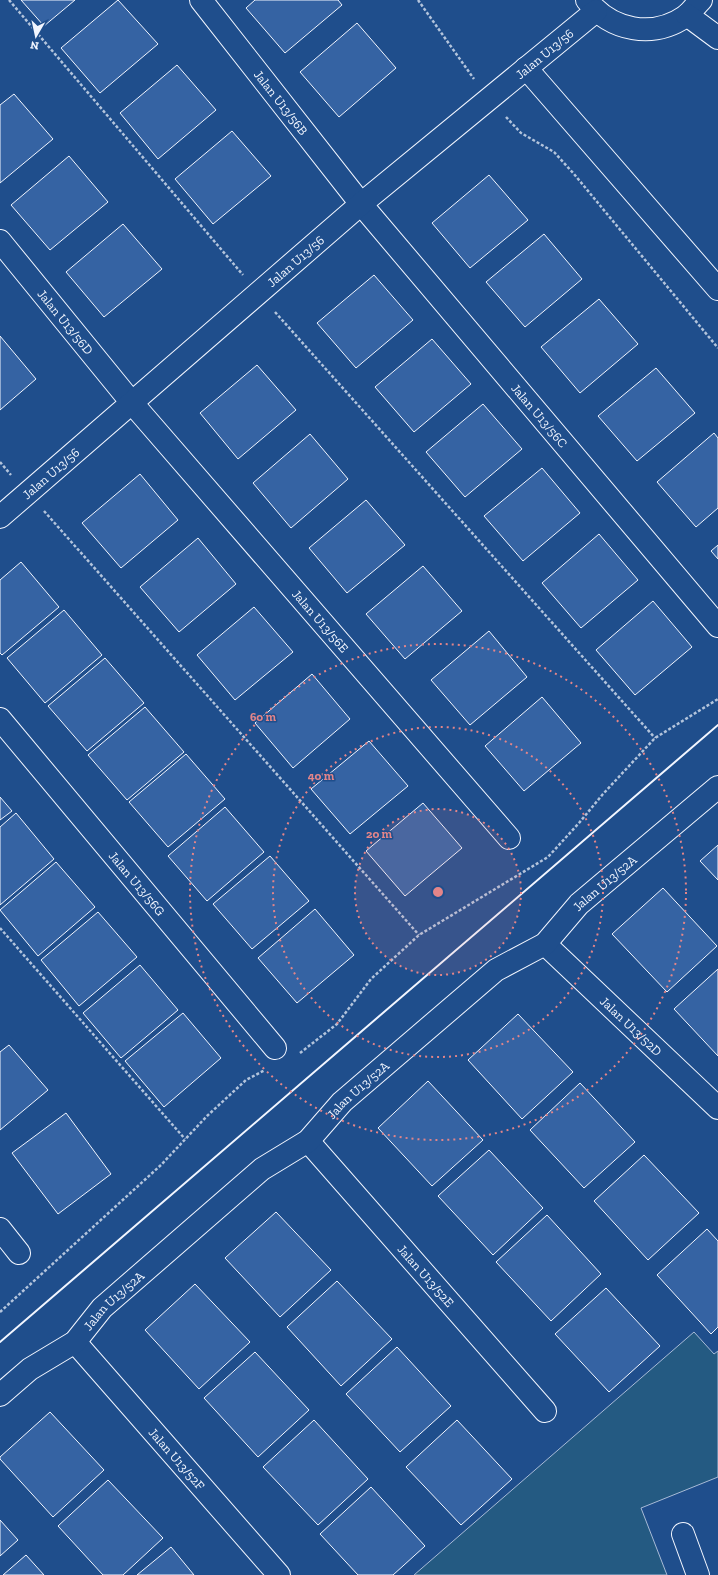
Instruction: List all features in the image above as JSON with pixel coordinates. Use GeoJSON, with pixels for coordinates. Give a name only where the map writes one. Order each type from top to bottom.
{"type":"FeatureCollection","features":[{"type":"Feature","properties":{"kind":"street","name":"Jalan U13/56B"},"geometry":{"type":"LineString","coordinates":[[201,0],[361,204]]}},
{"type":"Feature","properties":{"kind":"street","name":"Jalan U13/56"},"geometry":{"type":"LineString","coordinates":[[0,517],[361,204],[526,68],[592,5]]}},
{"type":"Feature","properties":{"kind":"street"},"geometry":{"type":"LineString","coordinates":[[592,5],[612,22],[630,29],[650,30],[669,25],[694,8],[718,38]]}},
{"type":"Feature","properties":{"kind":"street"},"geometry":{"type":"LineString","coordinates":[[526,68],[718,290]]}},
{"type":"Feature","properties":{"kind":"street","name":"Jalan U13/56C"},"geometry":{"type":"LineString","coordinates":[[361,204],[718,626]]}},
{"type":"Feature","properties":{"kind":"street","name":"Jalan U13/56D"},"geometry":{"type":"LineString","coordinates":[[0,241],[132,402]]}},
{"type":"Feature","properties":{"kind":"street","name":"Jalan U13/56E"},"geometry":{"type":"LineString","coordinates":[[132,402],[509,838]]}},
{"type":"Feature","properties":{"kind":"street","name":"Jalan U13/56G"},"geometry":{"type":"LineString","coordinates":[[0,719],[275,1048]]}},
{"type":"Feature","properties":{"kind":"street","name":"Jalan U13/52A"},"geometry":{"type":"LineString","coordinates":[[0,1395],[30,1369],[75,1342],[102,1308],[262,1170],[308,1141],[342,1102],[496,970],[545,944],[579,904],[718,787]]}},
{"type":"Feature","properties":{"kind":"street","name":"Jalan U13/52D"},"geometry":{"type":"LineString","coordinates":[[545,944],[718,1108]]}},
{"type":"Feature","properties":{"kind":"street","name":"Jalan U13/52E"},"geometry":{"type":"LineString","coordinates":[[308,1141],[545,1411]]}},
{"type":"Feature","properties":{"kind":"street"},"geometry":{"type":"LineString","coordinates":[[0,1229],[19,1253]]}},
{"type":"Feature","properties":{"kind":"street","name":"Jalan U13/52F"},"geometry":{"type":"LineString","coordinates":[[75,1342],[279,1575]]}},
{"type":"Feature","properties":{"kind":"street"},"geometry":{"type":"LineString","coordinates":[[683,1534],[698,1575]]}},
{"type":"Feature","properties":{"kind":"path"},"geometry":{"type":"LineString","coordinates":[[9,0],[258,293],[655,738]]}},
{"type":"Feature","properties":{"kind":"path"},"geometry":{"type":"LineString","coordinates":[[418,0],[488,99],[522,132],[554,152],[574,174],[718,348]]}},
{"type":"Feature","properties":{"kind":"path"},"geometry":{"type":"LineString","coordinates":[[0,462],[419,935]]}},
{"type":"Feature","properties":{"kind":"path"},"geometry":{"type":"LineString","coordinates":[[299,1053],[306,1050],[336,1024],[371,978],[419,935],[548,857],[603,794],[655,738],[718,699]]}},
{"type":"Feature","properties":{"kind":"path"},"geometry":{"type":"LineString","coordinates":[[0,928],[185,1139]]}},
{"type":"Feature","properties":{"kind":"path"},"geometry":{"type":"LineString","coordinates":[[0,1312],[161,1165],[185,1139],[246,1080],[266,1070]]}},
{"type":"Feature","properties":{"kind":"shaded area"},"geometry":{"type":"Polygon","coordinates":[[[694,1332],[714,1354],[718,1351],[718,1477],[641,1508],[667,1575],[414,1575],[694,1332]]]}},
{"type":"Feature","properties":{"kind":"building"},"geometry":{"type":"Polygon","coordinates":[[[21,0],[75,0],[44,26],[21,0]]]}},
{"type":"Feature","properties":{"kind":"building"},"geometry":{"type":"Polygon","coordinates":[[[118,0],[158,44],[100,93],[61,48],[118,0]]]}},
{"type":"Feature","properties":{"kind":"building"},"geometry":{"type":"Polygon","coordinates":[[[255,0],[338,0],[342,5],[285,53],[246,8],[255,0]]]}},
{"type":"Feature","properties":{"kind":"building"},"geometry":{"type":"Polygon","coordinates":[[[357,23],[396,68],[339,117],[300,72],[357,23]]]}},
{"type":"Feature","properties":{"kind":"building"},"geometry":{"type":"Polygon","coordinates":[[[177,65],[216,110],[158,159],[120,113],[177,65]]]}},
{"type":"Feature","properties":{"kind":"building"},"geometry":{"type":"Polygon","coordinates":[[[14,94],[53,139],[0,183],[0,105],[14,94]]]}},
{"type":"Feature","properties":{"kind":"building"},"geometry":{"type":"Polygon","coordinates":[[[232,131],[271,176],[213,224],[175,179],[232,131]]]}},
{"type":"Feature","properties":{"kind":"building"},"geometry":{"type":"Polygon","coordinates":[[[69,156],[108,202],[50,250],[11,205],[69,156]]]}},
{"type":"Feature","properties":{"kind":"building"},"geometry":{"type":"Polygon","coordinates":[[[489,175],[528,220],[470,268],[432,223],[489,175]]]}},
{"type":"Feature","properties":{"kind":"building"},"geometry":{"type":"Polygon","coordinates":[[[123,224],[162,269],[104,317],[66,272],[123,224]]]}},
{"type":"Feature","properties":{"kind":"building"},"geometry":{"type":"Polygon","coordinates":[[[544,234],[582,279],[525,327],[486,282],[544,234]]]}},
{"type":"Feature","properties":{"kind":"building"},"geometry":{"type":"Polygon","coordinates":[[[374,275],[413,320],[356,368],[317,323],[374,275]]]}},
{"type":"Feature","properties":{"kind":"building"},"geometry":{"type":"Polygon","coordinates":[[[599,299],[638,344],[580,393],[541,347],[599,299]]]}},
{"type":"Feature","properties":{"kind":"building"},"geometry":{"type":"Polygon","coordinates":[[[0,336],[36,379],[0,410],[0,336]]]}},
{"type":"Feature","properties":{"kind":"building"},"geometry":{"type":"Polygon","coordinates":[[[432,339],[471,384],[414,432],[375,387],[432,339]]]}},
{"type":"Feature","properties":{"kind":"building"},"geometry":{"type":"Polygon","coordinates":[[[257,365],[296,410],[238,459],[200,413],[257,365]]]}},
{"type":"Feature","properties":{"kind":"building"},"geometry":{"type":"Polygon","coordinates":[[[656,368],[695,413],[637,461],[598,416],[656,368]]]}},
{"type":"Feature","properties":{"kind":"building"},"geometry":{"type":"Polygon","coordinates":[[[483,404],[522,449],[465,497],[426,452],[483,404]]]}},
{"type":"Feature","properties":{"kind":"building"},"geometry":{"type":"Polygon","coordinates":[[[714,433],[718,438],[718,508],[696,527],[657,482],[714,433]]]}},
{"type":"Feature","properties":{"kind":"building"},"geometry":{"type":"Polygon","coordinates":[[[310,434],[348,479],[291,528],[253,483],[310,434]]]}},
{"type":"Feature","properties":{"kind":"building"},"geometry":{"type":"Polygon","coordinates":[[[542,468],[580,513],[523,561],[484,516],[542,468]]]}},
{"type":"Feature","properties":{"kind":"building"},"geometry":{"type":"Polygon","coordinates":[[[140,474],[178,520],[121,568],[82,523],[140,474]]]}},
{"type":"Feature","properties":{"kind":"building"},"geometry":{"type":"Polygon","coordinates":[[[366,500],[405,545],[347,593],[309,548],[366,500]]]}},
{"type":"Feature","properties":{"kind":"building"},"geometry":{"type":"Polygon","coordinates":[[[599,534],[638,580],[581,628],[542,583],[599,534]]]}},
{"type":"Feature","properties":{"kind":"building"},"geometry":{"type":"Polygon","coordinates":[[[198,538],[236,584],[179,632],[140,587],[198,538]]]}},
{"type":"Feature","properties":{"kind":"building"},"geometry":{"type":"Polygon","coordinates":[[[718,545],[718,559],[711,551],[718,545]]]}},
{"type":"Feature","properties":{"kind":"building"},"geometry":{"type":"Polygon","coordinates":[[[21,562],[59,607],[2,655],[0,653],[0,580],[21,562]]]}},
{"type":"Feature","properties":{"kind":"building"},"geometry":{"type":"Polygon","coordinates":[[[423,566],[462,611],[405,659],[366,614],[423,566]]]}},
{"type":"Feature","properties":{"kind":"building"},"geometry":{"type":"Polygon","coordinates":[[[653,601],[692,647],[635,695],[596,650],[653,601]]]}},
{"type":"Feature","properties":{"kind":"building"},"geometry":{"type":"Polygon","coordinates":[[[254,607],[293,652],[235,700],[197,655],[254,607]]]}},
{"type":"Feature","properties":{"kind":"building"},"geometry":{"type":"Polygon","coordinates":[[[64,610],[102,655],[45,703],[7,658],[64,610]]]}},
{"type":"Feature","properties":{"kind":"building"},"geometry":{"type":"Polygon","coordinates":[[[489,631],[527,677],[470,725],[431,680],[489,631]]]}},
{"type":"Feature","properties":{"kind":"building"},"geometry":{"type":"Polygon","coordinates":[[[105,658],[144,703],[87,751],[48,706],[105,658]]]}},
{"type":"Feature","properties":{"kind":"building"},"geometry":{"type":"Polygon","coordinates":[[[312,674],[350,719],[293,768],[255,723],[312,674]]]}},
{"type":"Feature","properties":{"kind":"building"},"geometry":{"type":"Polygon","coordinates":[[[542,697],[581,743],[524,791],[485,746],[542,697]]]}},
{"type":"Feature","properties":{"kind":"building"},"geometry":{"type":"Polygon","coordinates":[[[145,707],[184,752],[127,800],[88,755],[145,707]]]}},
{"type":"Feature","properties":{"kind":"building"},"geometry":{"type":"Polygon","coordinates":[[[369,741],[408,786],[350,834],[311,789],[369,741]]]}},
{"type":"Feature","properties":{"kind":"building"},"geometry":{"type":"Polygon","coordinates":[[[186,754],[225,799],[168,847],[129,802],[186,754]]]}},
{"type":"Feature","properties":{"kind":"building"},"geometry":{"type":"Polygon","coordinates":[[[0,797],[12,811],[0,820],[0,797]]]}},
{"type":"Feature","properties":{"kind":"building"},"geometry":{"type":"Polygon","coordinates":[[[423,803],[462,848],[405,896],[366,851],[423,803]]]}},
{"type":"Feature","properties":{"kind":"building"},"geometry":{"type":"Polygon","coordinates":[[[225,807],[264,852],[207,901],[168,856],[225,807]]]}},
{"type":"Feature","properties":{"kind":"building"},"geometry":{"type":"Polygon","coordinates":[[[16,813],[54,859],[0,905],[0,827],[16,813]]]}},
{"type":"Feature","properties":{"kind":"building"},"geometry":{"type":"Polygon","coordinates":[[[718,845],[718,880],[700,861],[718,845]]]}},
{"type":"Feature","properties":{"kind":"building"},"geometry":{"type":"Polygon","coordinates":[[[270,856],[309,901],[252,949],[213,904],[270,856]]]}},
{"type":"Feature","properties":{"kind":"building"},"geometry":{"type":"Polygon","coordinates":[[[56,862],[95,907],[38,956],[0,910],[56,862]]]}},
{"type":"Feature","properties":{"kind":"building"},"geometry":{"type":"Polygon","coordinates":[[[663,888],[717,946],[667,992],[612,934],[663,888]]]}},
{"type":"Feature","properties":{"kind":"building"},"geometry":{"type":"Polygon","coordinates":[[[315,909],[354,955],[297,1003],[258,958],[315,909]]]}},
{"type":"Feature","properties":{"kind":"building"},"geometry":{"type":"Polygon","coordinates":[[[98,912],[137,957],[79,1006],[41,960],[98,912]]]}},
{"type":"Feature","properties":{"kind":"building"},"geometry":{"type":"Polygon","coordinates":[[[140,965],[178,1010],[121,1058],[83,1013],[140,965]]]}},
{"type":"Feature","properties":{"kind":"building"},"geometry":{"type":"Polygon","coordinates":[[[718,969],[718,1056],[674,1009],[718,969]]]}},
{"type":"Feature","properties":{"kind":"building"},"geometry":{"type":"Polygon","coordinates":[[[183,1013],[221,1058],[164,1107],[125,1061],[183,1013]]]}},
{"type":"Feature","properties":{"kind":"building"},"geometry":{"type":"Polygon","coordinates":[[[518,1014],[573,1072],[522,1119],[468,1060],[518,1014]]]}},
{"type":"Feature","properties":{"kind":"building"},"geometry":{"type":"Polygon","coordinates":[[[9,1045],[48,1090],[0,1130],[0,1052],[9,1045]]]}},
{"type":"Feature","properties":{"kind":"building"},"geometry":{"type":"Polygon","coordinates":[[[428,1081],[483,1140],[432,1186],[378,1128],[428,1081]]]}},
{"type":"Feature","properties":{"kind":"building"},"geometry":{"type":"Polygon","coordinates":[[[580,1083],[635,1142],[584,1188],[530,1130],[580,1083]]]}},
{"type":"Feature","properties":{"kind":"building"},"geometry":{"type":"Polygon","coordinates":[[[66,1113],[111,1174],[58,1214],[12,1153],[66,1113]]]}},
{"type":"Feature","properties":{"kind":"building"},"geometry":{"type":"Polygon","coordinates":[[[489,1150],[543,1208],[493,1255],[438,1196],[489,1150]]]}},
{"type":"Feature","properties":{"kind":"building"},"geometry":{"type":"Polygon","coordinates":[[[644,1155],[699,1213],[648,1260],[594,1201],[644,1155]]]}},
{"type":"Feature","properties":{"kind":"building"},"geometry":{"type":"Polygon","coordinates":[[[276,1212],[331,1270],[280,1317],[225,1258],[276,1212]]]}},
{"type":"Feature","properties":{"kind":"building"},"geometry":{"type":"Polygon","coordinates":[[[547,1215],[601,1274],[551,1321],[496,1262],[547,1215]]]}},
{"type":"Feature","properties":{"kind":"building"},"geometry":{"type":"Polygon","coordinates":[[[707,1229],[718,1241],[718,1327],[711,1334],[657,1275],[707,1229]]]}},
{"type":"Feature","properties":{"kind":"building"},"geometry":{"type":"Polygon","coordinates":[[[337,1281],[392,1339],[341,1386],[287,1327],[337,1281]]]}},
{"type":"Feature","properties":{"kind":"building"},"geometry":{"type":"Polygon","coordinates":[[[195,1284],[250,1342],[199,1389],[145,1330],[195,1284]]]}},
{"type":"Feature","properties":{"kind":"building"},"geometry":{"type":"Polygon","coordinates":[[[606,1288],[660,1346],[609,1392],[555,1334],[606,1288]]]}},
{"type":"Feature","properties":{"kind":"building"},"geometry":{"type":"Polygon","coordinates":[[[397,1347],[451,1406],[400,1452],[346,1394],[397,1347]]]}},
{"type":"Feature","properties":{"kind":"building"},"geometry":{"type":"Polygon","coordinates":[[[255,1352],[309,1410],[258,1457],[204,1398],[255,1352]]]}},
{"type":"Feature","properties":{"kind":"building"},"geometry":{"type":"Polygon","coordinates":[[[50,1412],[104,1470],[53,1517],[0,1459],[0,1457],[50,1412]]]}},
{"type":"Feature","properties":{"kind":"building"},"geometry":{"type":"Polygon","coordinates":[[[314,1420],[368,1479],[318,1525],[263,1467],[314,1420]]]}},
{"type":"Feature","properties":{"kind":"building"},"geometry":{"type":"Polygon","coordinates":[[[457,1420],[512,1479],[461,1525],[406,1467],[457,1420]]]}},
{"type":"Feature","properties":{"kind":"building"},"geometry":{"type":"Polygon","coordinates":[[[108,1480],[163,1538],[123,1575],[103,1575],[58,1526],[108,1480]]]}},
{"type":"Feature","properties":{"kind":"building"},"geometry":{"type":"Polygon","coordinates":[[[371,1487],[425,1546],[393,1575],[358,1575],[320,1534],[371,1487]]]}},
{"type":"Feature","properties":{"kind":"building"},"geometry":{"type":"Polygon","coordinates":[[[0,1520],[18,1540],[0,1556],[0,1520]]]}},
{"type":"Feature","properties":{"kind":"building"},"geometry":{"type":"Polygon","coordinates":[[[171,1547],[194,1575],[137,1575],[171,1547]]]}},
{"type":"Feature","properties":{"kind":"building"},"geometry":{"type":"Polygon","coordinates":[[[26,1555],[44,1575],[3,1575],[26,1555]]]}},
{"type":"Feature","properties":{"kind":"wall"},"geometry":{"type":"LineString","coordinates":[[0,1342],[718,725]]}}]}
